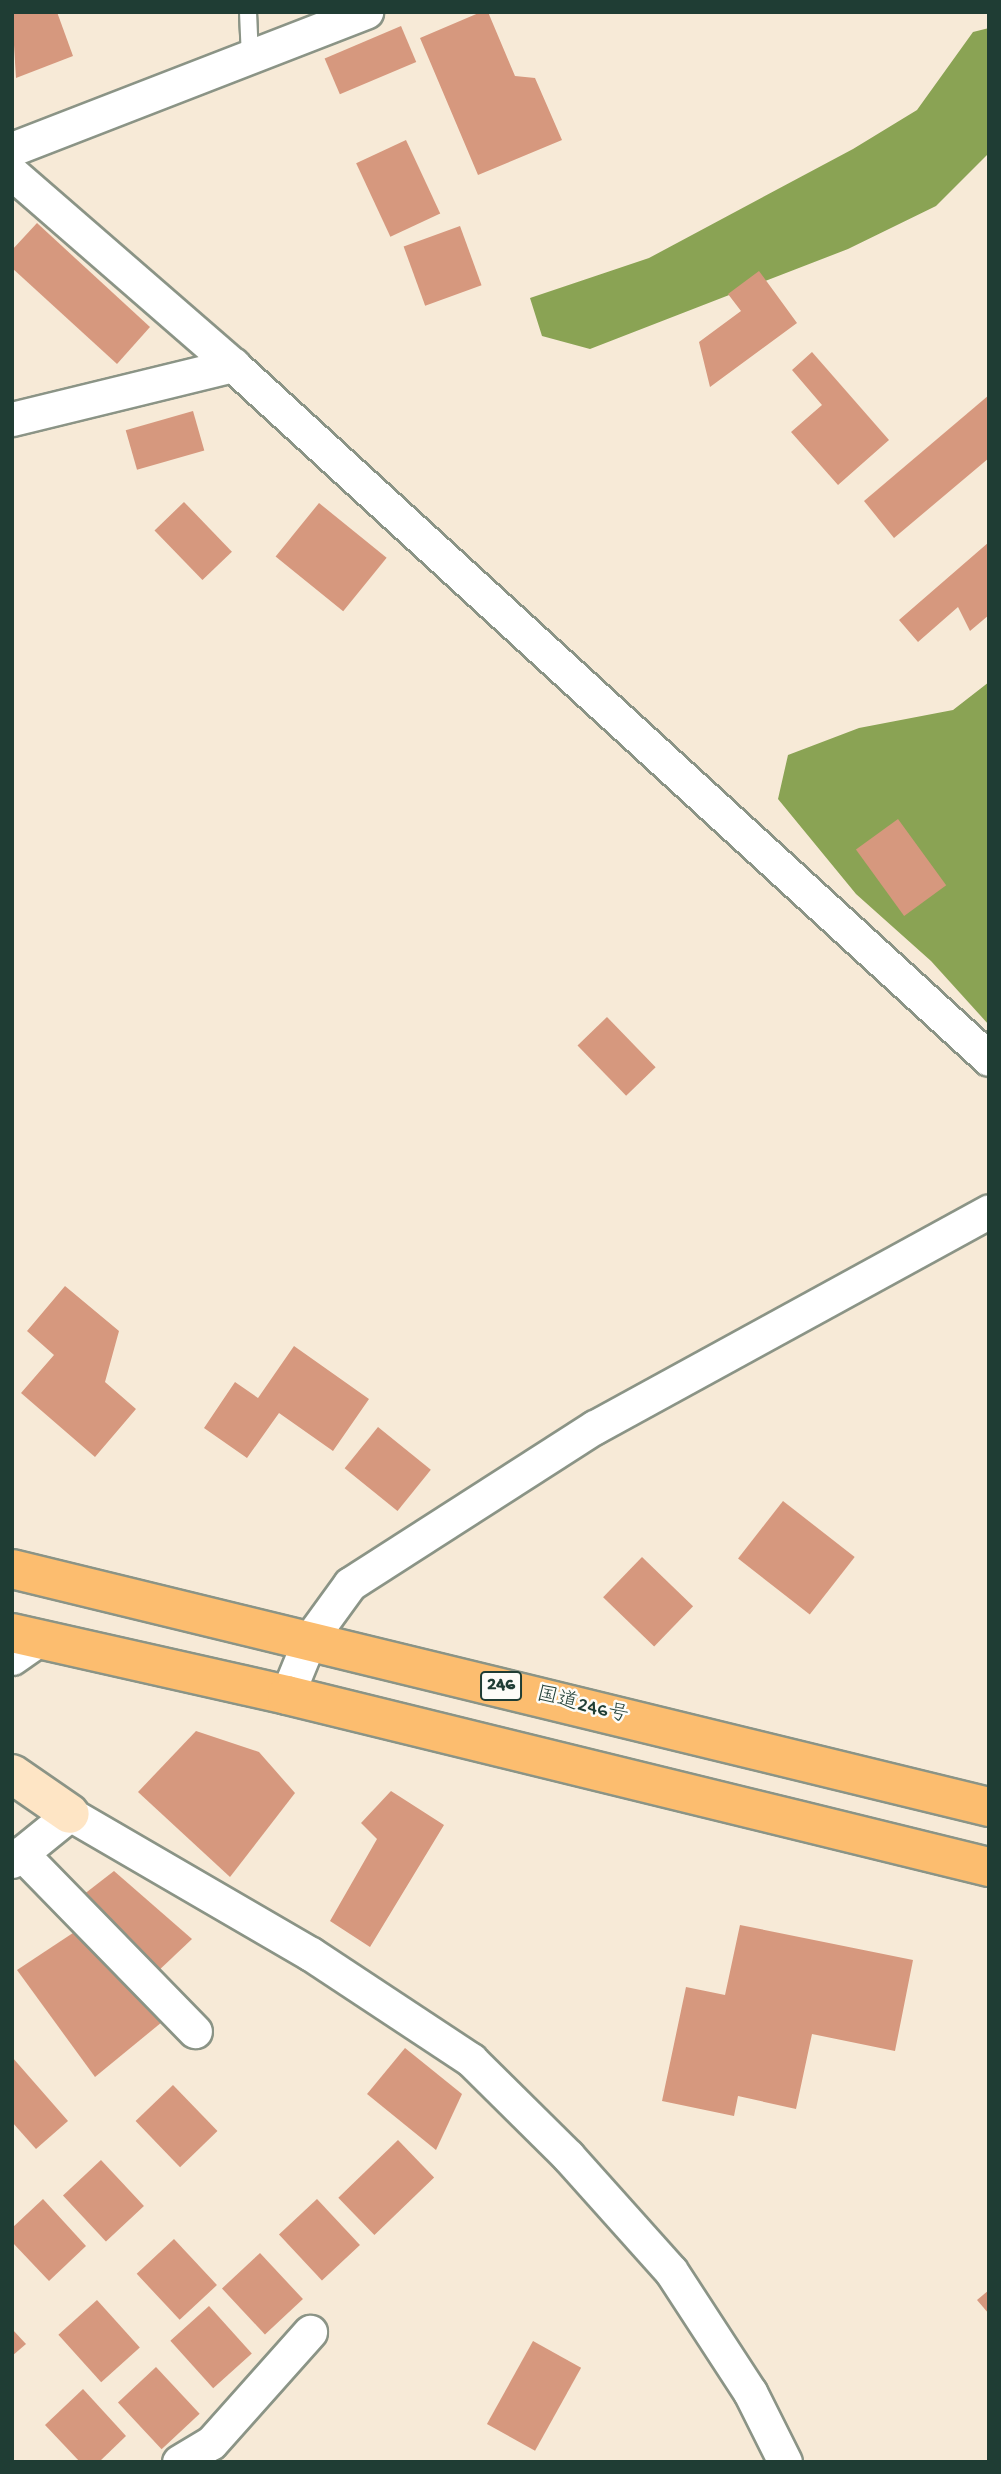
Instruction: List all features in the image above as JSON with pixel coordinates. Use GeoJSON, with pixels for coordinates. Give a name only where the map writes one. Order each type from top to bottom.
{"type":"FeatureCollection","features":[{"type":"Feature","properties":{"kind":"highway","name":"国道246号"},"geometry":{"type":"LineString","coordinates":[[12,1569],[310,1639],[989,1807]]}},
{"type":"Feature","properties":{"kind":"highway"},"geometry":{"type":"LineString","coordinates":[[21,1644],[287,1695],[989,1867]]}},
{"type":"Feature","properties":{"kind":"street"},"geometry":{"type":"LineString","coordinates":[[12,149],[366,12]]}},
{"type":"Feature","properties":{"kind":"street"},"geometry":{"type":"LineString","coordinates":[[12,173],[233,365],[989,1059]]}},
{"type":"Feature","properties":{"kind":"street"},"geometry":{"type":"LineString","coordinates":[[12,419],[233,365]]}},
{"type":"Feature","properties":{"kind":"street"},"geometry":{"type":"LineString","coordinates":[[287,1695],[310,1639],[350,1584],[595,1427],[989,1211]]}},
{"type":"Feature","properties":{"kind":"street"},"geometry":{"type":"LineString","coordinates":[[12,1774],[70,1814],[311,1954],[471,2060],[568,2155],[671,2272],[750,2392],[785,2462]]}},
{"type":"Feature","properties":{"kind":"street"},"geometry":{"type":"LineString","coordinates":[[70,1814],[17,1857],[195,2031]]}},
{"type":"Feature","properties":{"kind":"street"},"geometry":{"type":"LineString","coordinates":[[179,2462],[211,2443],[310,2332]]}},
{"type":"Feature","properties":{"kind":"lane"},"geometry":{"type":"LineString","coordinates":[[248,12],[250,57]]}},
{"type":"Feature","properties":{"kind":"green space"},"geometry":{"type":"Polygon","coordinates":[[[989,28],[989,153],[936,206],[848,249],[590,349],[542,336],[530,298],[649,258],[853,149],[917,110],[973,32],[989,28]]]}},
{"type":"Feature","properties":{"kind":"green space"},"geometry":{"type":"Polygon","coordinates":[[[989,682],[989,1025],[931,961],[856,894],[778,799],[788,755],[859,728],[953,710],[989,682]]]}},
{"type":"Feature","properties":{"kind":"building"},"geometry":{"type":"Polygon","coordinates":[[[12,12],[57,12],[73,56],[16,78],[12,12]]]}},
{"type":"Feature","properties":{"kind":"building"},"geometry":{"type":"Polygon","coordinates":[[[481,12],[488,12],[515,76],[535,78],[562,140],[478,175],[420,38],[481,12]]]}},
{"type":"Feature","properties":{"kind":"building"},"geometry":{"type":"Polygon","coordinates":[[[401,26],[416,62],[340,94],[325,58],[401,26]]]}},
{"type":"Feature","properties":{"kind":"building"},"geometry":{"type":"Polygon","coordinates":[[[406,140],[440,213],[390,237],[356,163],[406,140]]]}},
{"type":"Feature","properties":{"kind":"building"},"geometry":{"type":"Polygon","coordinates":[[[37,223],[150,327],[117,364],[12,268],[12,250],[37,223]]]}},
{"type":"Feature","properties":{"kind":"building"},"geometry":{"type":"Polygon","coordinates":[[[460,226],[482,285],[425,306],[404,247],[460,226]]]}},
{"type":"Feature","properties":{"kind":"building"},"geometry":{"type":"Polygon","coordinates":[[[759,271],[797,323],[710,387],[699,342],[741,311],[728,294],[759,271]]]}},
{"type":"Feature","properties":{"kind":"building"},"geometry":{"type":"Polygon","coordinates":[[[812,352],[889,440],[838,485],[791,432],[822,405],[792,370],[812,352]]]}},
{"type":"Feature","properties":{"kind":"building"},"geometry":{"type":"Polygon","coordinates":[[[989,395],[989,458],[894,538],[864,501],[989,395]]]}},
{"type":"Feature","properties":{"kind":"building"},"geometry":{"type":"Polygon","coordinates":[[[193,411],[204,450],[137,470],[126,430],[193,411]]]}},
{"type":"Feature","properties":{"kind":"building"},"geometry":{"type":"Polygon","coordinates":[[[184,502],[232,552],[202,580],[155,530],[184,502]]]}},
{"type":"Feature","properties":{"kind":"building"},"geometry":{"type":"Polygon","coordinates":[[[319,503],[387,558],[343,611],[276,557],[319,503]]]}},
{"type":"Feature","properties":{"kind":"building"},"geometry":{"type":"Polygon","coordinates":[[[989,542],[989,615],[970,631],[958,607],[918,642],[899,620],[989,542]]]}},
{"type":"Feature","properties":{"kind":"building"},"geometry":{"type":"Polygon","coordinates":[[[898,819],[946,885],[904,916],[856,850],[898,819]]]}},
{"type":"Feature","properties":{"kind":"building"},"geometry":{"type":"Polygon","coordinates":[[[607,1017],[656,1067],[626,1096],[578,1045],[607,1017]]]}},
{"type":"Feature","properties":{"kind":"building"},"geometry":{"type":"Polygon","coordinates":[[[65,1286],[119,1331],[105,1382],[136,1409],[95,1457],[21,1393],[54,1355],[27,1331],[65,1286]]]}},
{"type":"Feature","properties":{"kind":"building"},"geometry":{"type":"Polygon","coordinates":[[[294,1346],[369,1399],[333,1451],[279,1413],[247,1458],[204,1428],[235,1382],[258,1398],[294,1346]]]}},
{"type":"Feature","properties":{"kind":"building"},"geometry":{"type":"Polygon","coordinates":[[[378,1427],[431,1470],[397,1511],[345,1468],[378,1427]]]}},
{"type":"Feature","properties":{"kind":"building"},"geometry":{"type":"Polygon","coordinates":[[[783,1501],[855,1557],[810,1615],[738,1559],[783,1501]]]}},
{"type":"Feature","properties":{"kind":"building"},"geometry":{"type":"Polygon","coordinates":[[[642,1557],[693,1606],[654,1647],[603,1597],[642,1557]]]}},
{"type":"Feature","properties":{"kind":"building"},"geometry":{"type":"Polygon","coordinates":[[[196,1731],[259,1752],[295,1793],[230,1877],[138,1792],[196,1731]]]}},
{"type":"Feature","properties":{"kind":"building"},"geometry":{"type":"Polygon","coordinates":[[[391,1791],[444,1825],[370,1947],[330,1921],[377,1839],[361,1823],[391,1791]]]}},
{"type":"Feature","properties":{"kind":"building"},"geometry":{"type":"Polygon","coordinates":[[[114,1871],[192,1939],[155,1974],[83,1895],[114,1871]]]}},
{"type":"Feature","properties":{"kind":"building"},"geometry":{"type":"Polygon","coordinates":[[[740,1925],[913,1960],[895,2051],[812,2034],[796,2109],[738,2096],[734,2116],[662,2101],[686,1987],[725,1995],[740,1925]]]}},
{"type":"Feature","properties":{"kind":"building"},"geometry":{"type":"Polygon","coordinates":[[[82,1927],[162,2022],[95,2077],[17,1970],[82,1927]]]}},
{"type":"Feature","properties":{"kind":"building"},"geometry":{"type":"Polygon","coordinates":[[[405,2048],[462,2094],[436,2150],[367,2094],[405,2048]]]}},
{"type":"Feature","properties":{"kind":"building"},"geometry":{"type":"Polygon","coordinates":[[[12,2057],[68,2121],[36,2149],[12,2122],[12,2057]]]}},
{"type":"Feature","properties":{"kind":"building"},"geometry":{"type":"Polygon","coordinates":[[[173,2085],[217,2131],[180,2167],[136,2121],[173,2085]]]}},
{"type":"Feature","properties":{"kind":"building"},"geometry":{"type":"Polygon","coordinates":[[[398,2140],[434,2177],[374,2235],[338,2198],[398,2140]]]}},
{"type":"Feature","properties":{"kind":"building"},"geometry":{"type":"Polygon","coordinates":[[[101,2160],[144,2206],[106,2242],[63,2195],[101,2160]]]}},
{"type":"Feature","properties":{"kind":"building"},"geometry":{"type":"Polygon","coordinates":[[[43,2199],[86,2246],[49,2281],[12,2242],[12,2228],[43,2199]]]}},
{"type":"Feature","properties":{"kind":"building"},"geometry":{"type":"Polygon","coordinates":[[[317,2199],[360,2245],[322,2281],[279,2234],[317,2199]]]}},
{"type":"Feature","properties":{"kind":"building"},"geometry":{"type":"Polygon","coordinates":[[[174,2239],[217,2285],[180,2320],[137,2274],[174,2239]]]}},
{"type":"Feature","properties":{"kind":"building"},"geometry":{"type":"Polygon","coordinates":[[[260,2253],[303,2299],[265,2335],[222,2288],[260,2253]]]}},
{"type":"Feature","properties":{"kind":"building"},"geometry":{"type":"Polygon","coordinates":[[[989,2290],[989,2314],[977,2300],[989,2290]]]}},
{"type":"Feature","properties":{"kind":"building"},"geometry":{"type":"Polygon","coordinates":[[[97,2300],[140,2348],[101,2382],[58,2335],[97,2300]]]}},
{"type":"Feature","properties":{"kind":"building"},"geometry":{"type":"Polygon","coordinates":[[[209,2306],[252,2354],[213,2388],[170,2341],[209,2306]]]}},
{"type":"Feature","properties":{"kind":"building"},"geometry":{"type":"Polygon","coordinates":[[[12,2329],[26,2344],[12,2356],[12,2329]]]}},
{"type":"Feature","properties":{"kind":"building"},"geometry":{"type":"Polygon","coordinates":[[[533,2341],[581,2368],[535,2451],[487,2424],[533,2341]]]}},
{"type":"Feature","properties":{"kind":"building"},"geometry":{"type":"Polygon","coordinates":[[[156,2367],[200,2414],[162,2449],[118,2402],[156,2367]]]}},
{"type":"Feature","properties":{"kind":"building"},"geometry":{"type":"Polygon","coordinates":[[[83,2389],[126,2436],[99,2462],[80,2462],[45,2425],[83,2389]]]}}]}
